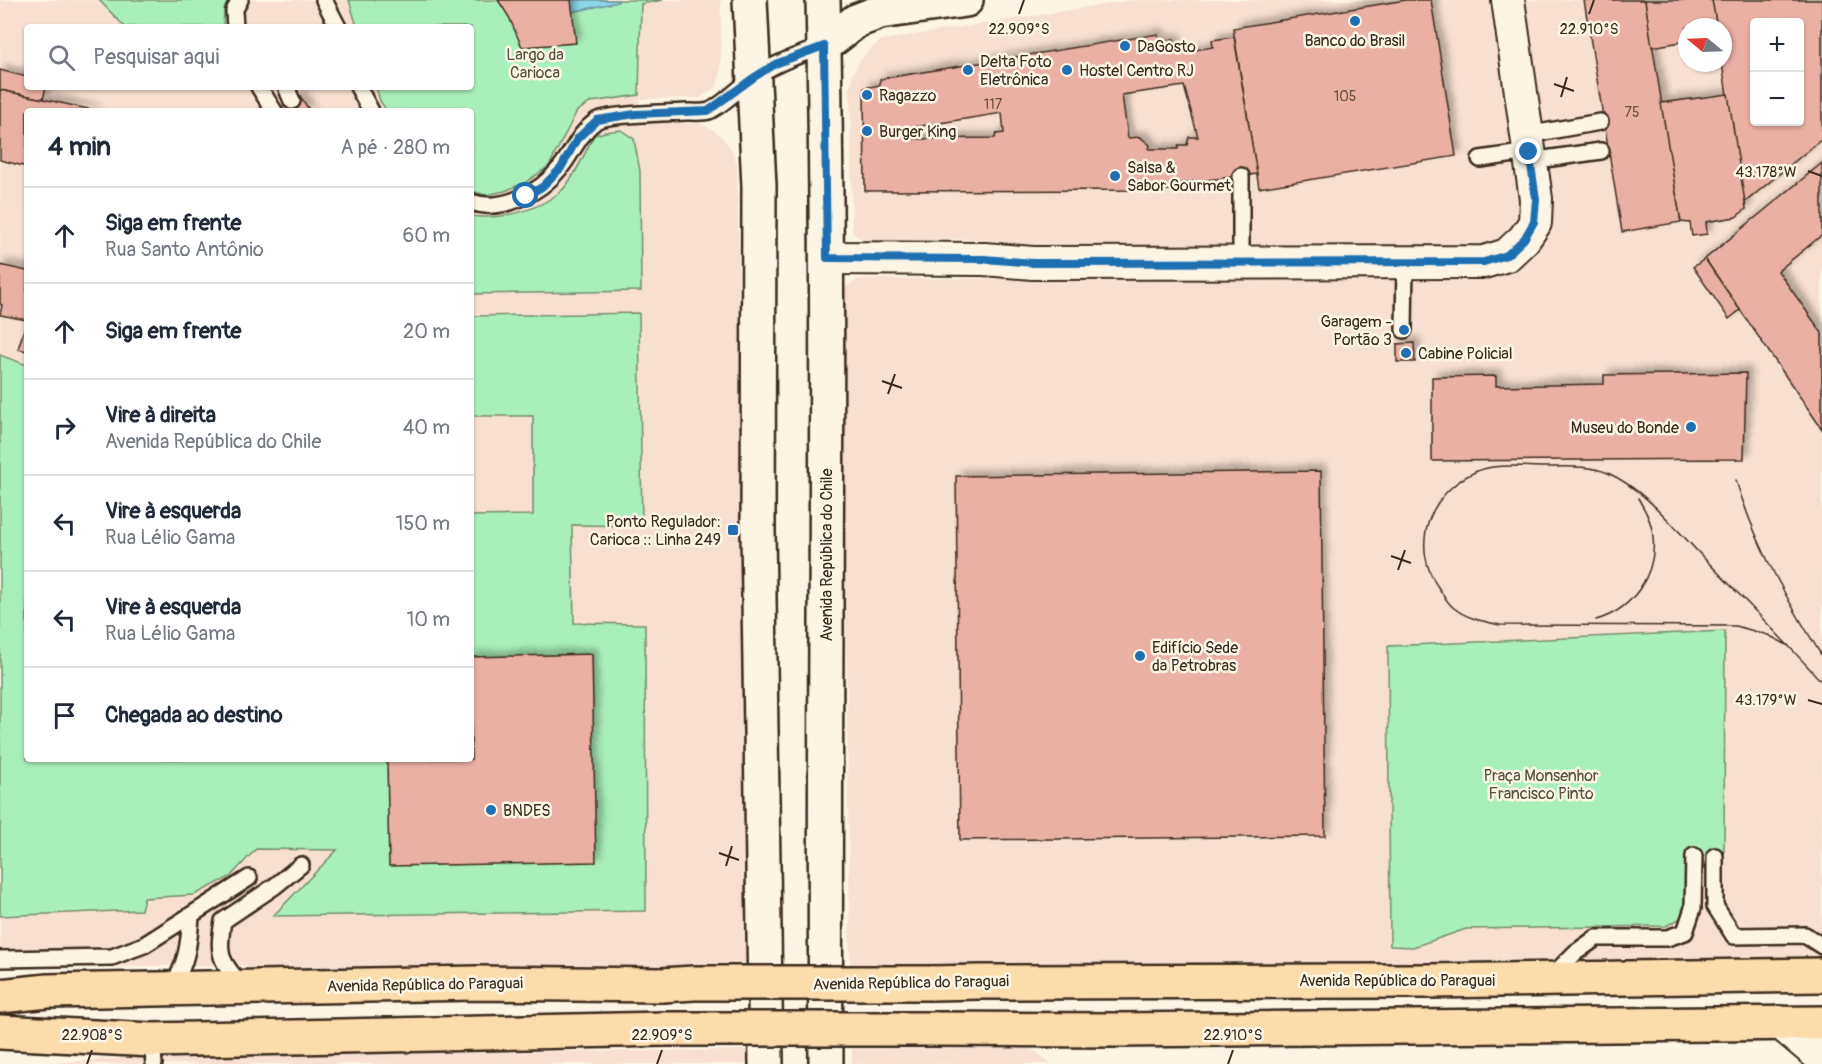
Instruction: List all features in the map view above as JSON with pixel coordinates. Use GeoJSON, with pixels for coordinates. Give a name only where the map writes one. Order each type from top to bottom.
{"type":"FeatureCollection","features":[{"type":"Feature","properties":{"kind":"main road"},"geometry":{"type":"LineString","coordinates":[[750,0],[759,186],[758,530],[766,1064]]}},
{"type":"Feature","properties":{"kind":"main road","name":"Avenida República do Chile"},"geometry":{"type":"LineString","coordinates":[[823,0],[827,258],[825,1064]]}},
{"type":"Feature","properties":{"kind":"main road"},"geometry":{"type":"LineString","coordinates":[[824,46],[856,21],[880,12],[966,0]]}},
{"type":"Feature","properties":{"kind":"main road","name":"Avenida República do Paraguai"},"geometry":{"type":"LineString","coordinates":[[0,996],[48,991],[477,982],[662,986],[694,983],[1550,979],[1822,975]]}},
{"type":"Feature","properties":{"kind":"main road"},"geometry":{"type":"LineString","coordinates":[[0,1032],[153,1052],[664,1029],[1116,1030],[1822,1023]]}},
{"type":"Feature","properties":{"kind":"street"},"geometry":{"type":"LineString","coordinates":[[827,258],[984,259],[1033,263],[1241,264],[1484,262],[1507,255],[1524,239],[1534,222],[1536,199],[1508,0]]}},
{"type":"Feature","properties":{"kind":"street"},"geometry":{"type":"LineString","coordinates":[[1779,1022],[1822,1058]]}},
{"type":"Feature","properties":{"kind":"lane"},"geometry":{"type":"LineString","coordinates":[[235,24],[234,11],[240,0]]}},
{"type":"Feature","properties":{"kind":"lane"},"geometry":{"type":"LineString","coordinates":[[324,0],[336,24]]}},
{"type":"Feature","properties":{"kind":"lane"},"geometry":{"type":"LineString","coordinates":[[474,203],[481,206],[506,203],[542,187],[561,168],[577,139],[597,120],[635,114],[708,111],[775,64],[824,46]]}},
{"type":"Feature","properties":{"kind":"lane"},"geometry":{"type":"LineString","coordinates":[[261,90],[272,108]]}},
{"type":"Feature","properties":{"kind":"lane"},"geometry":{"type":"LineString","coordinates":[[360,90],[369,108]]}},
{"type":"Feature","properties":{"kind":"lane"},"geometry":{"type":"LineString","coordinates":[[1480,159],[1529,149],[1600,122]]}},
{"type":"Feature","properties":{"kind":"lane"},"geometry":{"type":"LineString","coordinates":[[1529,149],[1601,152]]}},
{"type":"Feature","properties":{"kind":"lane"},"geometry":{"type":"LineString","coordinates":[[1241,176],[1241,264]]}},
{"type":"Feature","properties":{"kind":"lane"},"geometry":{"type":"LineString","coordinates":[[1404,330],[1405,263]]}},
{"type":"Feature","properties":{"kind":"lane"},"geometry":{"type":"LineString","coordinates":[[1550,979],[1575,953],[1596,938],[1667,938],[1685,932],[1693,908],[1694,856]]}},
{"type":"Feature","properties":{"kind":"lane"},"geometry":{"type":"LineString","coordinates":[[1715,856],[1715,906],[1734,936],[1805,935],[1822,946]]}},
{"type":"Feature","properties":{"kind":"lane"},"geometry":{"type":"LineString","coordinates":[[243,987],[226,966],[219,946],[223,921],[275,886],[301,865]]}},
{"type":"Feature","properties":{"kind":"lane"},"geometry":{"type":"LineString","coordinates":[[0,959],[112,957],[144,945],[249,878]]}},
{"type":"Feature","properties":{"kind":"lane"},"geometry":{"type":"LineString","coordinates":[[170,988],[182,972],[189,943],[191,917]]}},
{"type":"Feature","properties":{"kind":"shaded area"},"geometry":{"type":"Polygon","coordinates":[[[0,0],[721,0],[721,72],[716,87],[700,98],[640,99],[640,123],[699,123],[712,129],[723,138],[737,163],[747,973],[255,974],[245,965],[0,968],[0,0]]]}},
{"type":"Feature","properties":{"kind":"shaded area"},"geometry":{"type":"Polygon","coordinates":[[[1132,0],[1496,0],[1526,208],[1512,235],[1488,249],[1028,250],[1004,242],[961,239],[868,242],[856,236],[852,230],[850,88],[853,73],[860,60],[870,49],[882,40],[1132,0]]]}},
{"type":"Feature","properties":{"kind":"shaded area"},"geometry":{"type":"Polygon","coordinates":[[[1518,0],[1822,0],[1822,960],[850,972],[842,297],[846,287],[858,279],[1049,278],[1512,268],[1524,261],[1543,238],[1518,0]]]}},
{"type":"Feature","properties":{"kind":"shaded area"},"geometry":{"type":"Polygon","coordinates":[[[1029,1047],[1052,1064],[852,1064],[852,1049],[1029,1047]]]}},
{"type":"Feature","properties":{"kind":"shaded area"},"geometry":{"type":"Polygon","coordinates":[[[748,1050],[748,1064],[31,1064],[128,1058],[273,1054],[748,1050]]]}},
{"type":"Feature","properties":{"kind":"green space"},"geometry":{"type":"Polygon","coordinates":[[[99,0],[228,0],[224,10],[223,24],[122,24],[99,0]]]}},
{"type":"Feature","properties":{"kind":"green space","name":"Largo da Carioca"},"geometry":{"type":"Polygon","coordinates":[[[349,0],[663,0],[641,4],[639,95],[591,102],[577,111],[549,166],[526,182],[505,191],[486,195],[474,192],[474,108],[385,108],[377,90],[474,90],[474,24],[356,24],[349,0]]]}},
{"type":"Feature","properties":{"kind":"green space"},"geometry":{"type":"Polygon","coordinates":[[[621,130],[634,139],[640,171],[641,291],[474,294],[474,216],[494,217],[518,213],[551,199],[565,188],[594,135],[621,130]]]}},
{"type":"Feature","properties":{"kind":"green space"},"geometry":{"type":"Polygon","coordinates":[[[639,313],[642,526],[572,525],[574,623],[645,624],[646,911],[273,916],[337,850],[256,849],[230,877],[194,895],[144,898],[141,910],[0,916],[0,355],[24,364],[24,762],[474,762],[474,516],[533,515],[533,416],[474,416],[474,316],[639,313]]]}},
{"type":"Feature","properties":{"kind":"green space","name":"Praça Monsenhor Francisco Pinto"},"geometry":{"type":"Polygon","coordinates":[[[1725,631],[1724,855],[1685,856],[1685,908],[1681,918],[1666,926],[1466,929],[1413,947],[1390,946],[1388,646],[1725,631]]]}},
{"type":"Feature","properties":{"kind":"water"},"geometry":{"type":"Polygon","coordinates":[[[571,0],[618,0],[618,2],[572,12],[571,0]]]}},
{"type":"Feature","properties":{"kind":"building"},"geometry":{"type":"Polygon","coordinates":[[[498,0],[571,0],[576,43],[522,47],[509,17],[498,0]]]}},
{"type":"Feature","properties":{"kind":"building"},"geometry":{"type":"Polygon","coordinates":[[[1406,0],[1431,0],[1456,156],[1259,188],[1233,28],[1406,0]]]}},
{"type":"Feature","properties":{"kind":"building"},"geometry":{"type":"Polygon","coordinates":[[[1584,0],[1645,0],[1681,222],[1622,232],[1584,0]]]}},
{"type":"Feature","properties":{"kind":"building"},"geometry":{"type":"Polygon","coordinates":[[[1645,0],[1713,0],[1716,18],[1678,18],[1678,43],[1652,47],[1645,0]]]}},
{"type":"Feature","properties":{"kind":"building"},"geometry":{"type":"Polygon","coordinates":[[[1712,0],[1822,0],[1822,139],[1744,203],[1723,72],[1732,72],[1732,18],[1715,18],[1712,0]]]}},
{"type":"Feature","properties":{"kind":"building"},"geometry":{"type":"Polygon","coordinates":[[[1158,34],[1159,41],[1174,39],[1178,53],[1213,47],[1212,40],[1234,37],[1257,174],[1181,183],[1180,190],[865,191],[864,88],[880,85],[880,79],[1158,34]],[[1184,86],[1122,95],[1128,138],[1140,137],[1150,145],[1149,149],[1178,149],[1179,145],[1187,145],[1189,137],[1198,137],[1184,86]],[[1002,113],[915,127],[915,139],[995,138],[996,134],[1004,133],[1002,113]]]}},
{"type":"Feature","properties":{"kind":"building"},"geometry":{"type":"Polygon","coordinates":[[[0,70],[24,76],[24,90],[45,90],[43,99],[0,90],[0,70]]]}},
{"type":"Feature","properties":{"kind":"building"},"geometry":{"type":"Polygon","coordinates":[[[0,90],[83,108],[24,108],[24,166],[0,160],[0,90]]]}},
{"type":"Feature","properties":{"kind":"building"},"geometry":{"type":"Polygon","coordinates":[[[1728,94],[1746,209],[1736,217],[1706,222],[1707,234],[1692,236],[1690,223],[1681,222],[1661,103],[1728,94]]]}},
{"type":"Feature","properties":{"kind":"building"},"geometry":{"type":"Polygon","coordinates":[[[300,96],[308,108],[282,108],[300,96]]]}},
{"type":"Feature","properties":{"kind":"building"},"geometry":{"type":"Polygon","coordinates":[[[1822,163],[1822,235],[1778,271],[1822,333],[1822,429],[1705,259],[1822,163]]]}},
{"type":"Feature","properties":{"kind":"building"},"geometry":{"type":"Polygon","coordinates":[[[1705,259],[1740,310],[1729,319],[1693,267],[1705,259]]]}},
{"type":"Feature","properties":{"kind":"building"},"geometry":{"type":"Polygon","coordinates":[[[0,265],[24,270],[24,319],[0,315],[2,305],[0,304],[0,265]]]}},
{"type":"Feature","properties":{"kind":"building"},"geometry":{"type":"Polygon","coordinates":[[[24,330],[24,350],[18,349],[24,330]]]}},
{"type":"Feature","properties":{"kind":"building","name":"Cabine Policial"},"geometry":{"type":"Polygon","coordinates":[[[1414,343],[1415,362],[1397,362],[1397,344],[1414,343]]]}},
{"type":"Feature","properties":{"kind":"building"},"geometry":{"type":"Polygon","coordinates":[[[1746,373],[1744,459],[1432,461],[1432,377],[1496,376],[1496,386],[1604,384],[1604,375],[1746,373]]]}},
{"type":"Feature","properties":{"kind":"building","name":"Edifício Sede da Petrobras"},"geometry":{"type":"Polygon","coordinates":[[[1321,471],[1325,836],[960,840],[956,476],[1321,471]]]}},
{"type":"Feature","properties":{"kind":"building","name":"BNDES"},"geometry":{"type":"Polygon","coordinates":[[[592,654],[596,862],[389,866],[387,762],[474,762],[474,657],[592,654]]]}},
{"type":"Feature","properties":{"kind":"tram line"},"geometry":{"type":"LineString","coordinates":[[1789,646],[1768,635],[1736,626],[1500,625],[1470,617],[1459,612],[1450,604],[1430,573],[1425,539],[1428,522],[1446,492],[1460,480],[1477,471],[1511,466],[1577,467],[1608,473],[1646,498],[1777,633],[1792,649],[1822,682]]}},
{"type":"Feature","properties":{"kind":"tram line"},"geometry":{"type":"LineString","coordinates":[[1736,480],[1762,549],[1796,614],[1822,656]]}},
{"type":"Feature","properties":{"kind":"tram line"},"geometry":{"type":"LineString","coordinates":[[1596,620],[1621,608],[1631,599],[1640,589],[1651,565],[1652,532],[1648,516],[1638,498]]}},
{"type":"Feature","properties":{"kind":"place","name":"Banco do Brasil"},"geometry":{"type":"Point","coordinates":[1355,21]}},
{"type":"Feature","properties":{"kind":"place","name":"DaGosto"},"geometry":{"type":"Point","coordinates":[1125,46]}},
{"type":"Feature","properties":{"kind":"place","name":"Delta Foto Eletrônica"},"geometry":{"type":"Point","coordinates":[968,70]}},
{"type":"Feature","properties":{"kind":"place","name":"Hostel Centro RJ"},"geometry":{"type":"Point","coordinates":[1067,70]}},
{"type":"Feature","properties":{"kind":"place","name":"Ragazzo"},"geometry":{"type":"Point","coordinates":[867,95]}},
{"type":"Feature","properties":{"kind":"place","name":"Burger King"},"geometry":{"type":"Point","coordinates":[867,131]}},
{"type":"Feature","properties":{"kind":"place","name":"Salsa & Sabor Gourmet"},"geometry":{"type":"Point","coordinates":[1115,176]}},
{"type":"Feature","properties":{"kind":"place","name":"Garagem - Portão 3"},"geometry":{"type":"Point","coordinates":[1404,330]}},
{"type":"Feature","properties":{"kind":"place","name":"Cabine Policial"},"geometry":{"type":"Point","coordinates":[1406,353]}},
{"type":"Feature","properties":{"kind":"place","name":"Museu do Bonde"},"geometry":{"type":"Point","coordinates":[1691,427]}},
{"type":"Feature","properties":{"kind":"place","name":"Ponto Regulador: Carioca :: Linha 249"},"geometry":{"type":"Point","coordinates":[733,530]}},
{"type":"Feature","properties":{"kind":"place","name":"Edifício Sede da Petrobras"},"geometry":{"type":"Point","coordinates":[1140,656]}},
{"type":"Feature","properties":{"kind":"place","name":"BNDES"},"geometry":{"type":"Point","coordinates":[491,810]}},
{"type":"Feature","properties":{"kind":"route"},"geometry":{"type":"LineString","coordinates":[[526,196],[542,187],[561,168],[577,139],[597,120],[635,114],[708,111],[775,64],[824,46],[827,258],[994,259],[1033,263],[1484,262],[1507,255],[1524,239],[1534,222],[1536,199],[1529,152]]}}]}
